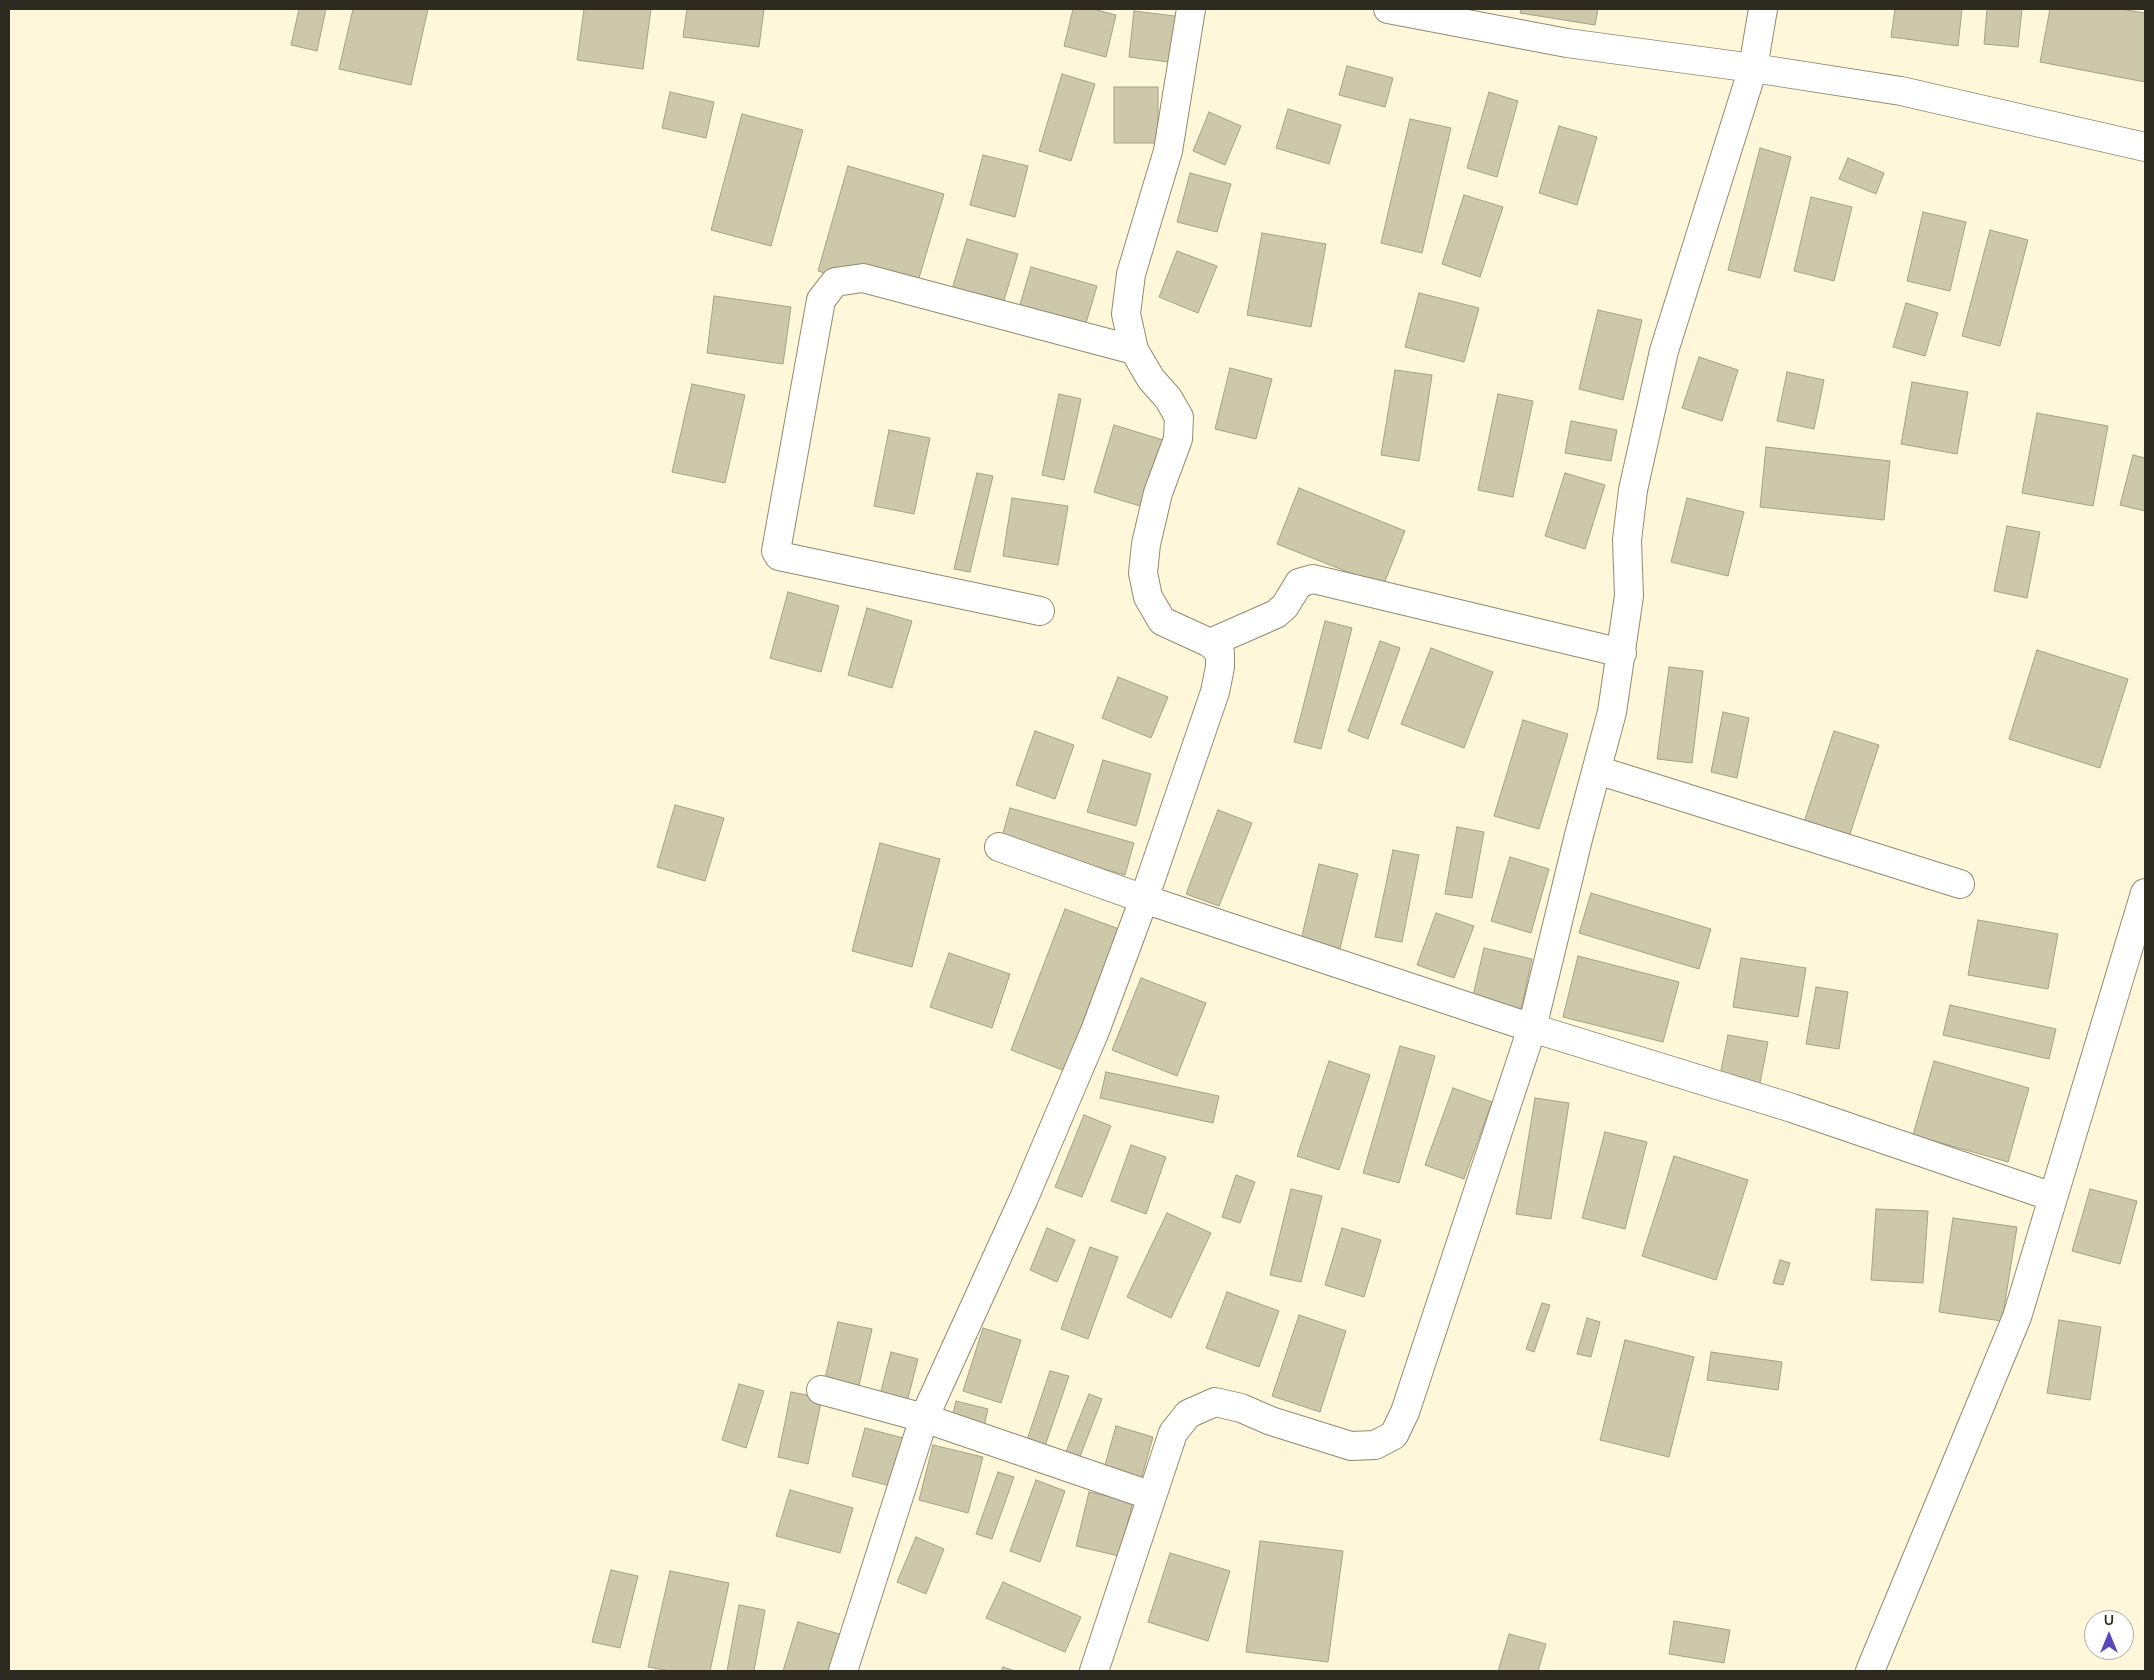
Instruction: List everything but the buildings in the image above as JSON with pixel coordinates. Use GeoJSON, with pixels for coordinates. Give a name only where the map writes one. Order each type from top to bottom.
{"type":"FeatureCollection","features":[{"type":"Feature","properties":{"kind":"street"},"geometry":{"type":"LineString","coordinates":[[843,1671],[924,1418],[1024,1198],[1095,1031],[1144,898],[1215,692],[1220,668],[1220,653],[1210,643],[1162,621],[1148,597],[1144,573],[1146,544],[1158,492],[1178,439],[1179,417],[1134,350],[1126,314],[1131,274],[1168,151],[1191,9]]}},
{"type":"Feature","properties":{"kind":"street"},"geometry":{"type":"LineString","coordinates":[[1388,9],[1567,43],[1753,68],[1901,91],[2145,147]]}},
{"type":"Feature","properties":{"kind":"street"},"geometry":{"type":"LineString","coordinates":[[1094,1671],[1173,1433],[1188,1414],[1215,1402],[1241,1408],[1271,1421],[1350,1446],[1375,1445],[1394,1435],[1405,1412],[1532,1028],[1612,712],[1630,596],[1627,540],[1633,490],[1664,351],[1753,68],[1764,9]]}},
{"type":"Feature","properties":{"kind":"street"},"geometry":{"type":"LineString","coordinates":[[1040,611],[779,556],[776,551],[821,300],[835,282],[863,278],[1134,350]]}},
{"type":"Feature","properties":{"kind":"street"},"geometry":{"type":"LineString","coordinates":[[1210,643],[1276,614],[1285,606],[1299,583],[1313,579],[1622,652]]}},
{"type":"Feature","properties":{"kind":"street"},"geometry":{"type":"LineString","coordinates":[[1597,770],[1960,884]]}},
{"type":"Feature","properties":{"kind":"street"},"geometry":{"type":"LineString","coordinates":[[999,847],[1144,898],[1532,1028],[1792,1108],[2053,1197]]}},
{"type":"Feature","properties":{"kind":"street"},"geometry":{"type":"LineString","coordinates":[[1870,1671],[2017,1317],[2145,893]]}},
{"type":"Feature","properties":{"kind":"street"},"geometry":{"type":"LineString","coordinates":[[821,1390],[924,1418],[1152,1496]]}}]}
